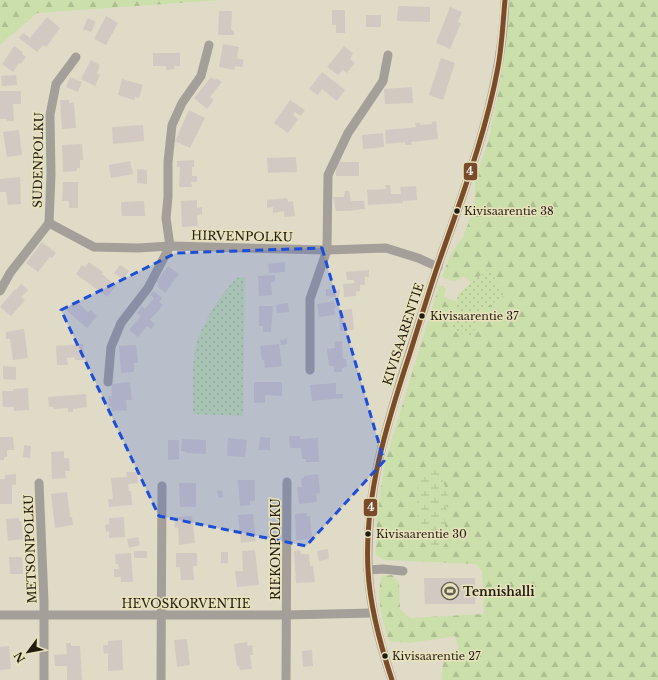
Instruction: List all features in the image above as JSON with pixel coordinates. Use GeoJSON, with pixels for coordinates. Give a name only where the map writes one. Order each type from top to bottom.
{"type":"FeatureCollection","features":[{"type":"Feature","properties":{"kind":"street","name":"KIVISAARENTIE"},"geometry":{"type":"LineString","coordinates":[[392,680],[381,648],[373,613],[368,570],[369,521],[378,461],[392,410],[482,132],[495,81],[500,49],[504,0]]}},
{"type":"Feature","properties":{"kind":"street"},"geometry":{"type":"LineString","coordinates":[[108,382],[111,347],[121,323],[148,288],[170,246],[166,218],[168,197],[168,162],[172,125],[182,103],[201,76],[209,44]]}},
{"type":"Feature","properties":{"kind":"street"},"geometry":{"type":"LineString","coordinates":[[310,370],[310,299],[327,250],[328,175],[348,133],[383,81],[388,55]]}},
{"type":"Feature","properties":{"kind":"street","name":"SUDENPOLKU"},"geometry":{"type":"LineString","coordinates":[[49,223],[51,175],[50,115],[56,84],[76,57]]}},
{"type":"Feature","properties":{"kind":"street","name":"HIRVENPOLKU"},"geometry":{"type":"LineString","coordinates":[[49,223],[94,247],[138,248],[170,246],[327,250],[386,248],[418,258],[438,267]]}},
{"type":"Feature","properties":{"kind":"street"},"geometry":{"type":"LineString","coordinates":[[0,291],[10,273],[49,223]]}},
{"type":"Feature","properties":{"kind":"street","name":"RIEKONPOLKU"},"geometry":{"type":"LineString","coordinates":[[286,680],[287,482]]}},
{"type":"Feature","properties":{"kind":"street","name":"METSONPOLKU"},"geometry":{"type":"LineString","coordinates":[[39,483],[44,615],[44,680]]}},
{"type":"Feature","properties":{"kind":"street"},"geometry":{"type":"LineString","coordinates":[[161,680],[162,486]]}},
{"type":"Feature","properties":{"kind":"street"},"geometry":{"type":"LineString","coordinates":[[368,570],[383,569],[403,571]]}},
{"type":"Feature","properties":{"kind":"street","name":"HEVOSKORVENTIE"},"geometry":{"type":"LineString","coordinates":[[0,615],[286,615],[373,613]]}},
{"type":"Feature","properties":{"kind":"highlighted area"},"geometry":{"type":"Polygon","coordinates":[[[322,248],[384,461],[306,546],[159,516],[61,310],[176,253],[322,248]]]}},
{"type":"Feature","properties":{"kind":"green space"},"geometry":{"type":"Polygon","coordinates":[[[0,0],[222,0],[37,13],[0,45],[0,0]]]}},
{"type":"Feature","properties":{"kind":"green space"},"geometry":{"type":"Polygon","coordinates":[[[510,0],[658,0],[658,680],[442,680],[442,668],[444,661],[459,648],[455,636],[410,643],[389,641],[382,617],[379,592],[380,584],[382,576],[392,575],[399,582],[400,609],[410,618],[484,614],[482,571],[476,564],[384,560],[376,554],[377,513],[385,462],[439,285],[446,288],[444,297],[457,302],[452,330],[472,337],[479,313],[474,280],[472,283],[463,276],[455,281],[442,277],[451,253],[463,237],[475,206],[475,181],[489,138],[501,80],[510,0]]]}},
{"type":"Feature","properties":{"kind":"green space"},"geometry":{"type":"Polygon","coordinates":[[[488,269],[506,294],[479,313],[472,337],[452,331],[458,294],[488,269]]]}},
{"type":"Feature","properties":{"kind":"green space"},"geometry":{"type":"Polygon","coordinates":[[[245,277],[243,416],[193,414],[193,363],[199,335],[216,304],[229,286],[236,278],[245,277]]]}},
{"type":"Feature","properties":{"kind":"green space"},"geometry":{"type":"Polygon","coordinates":[[[432,468],[440,471],[448,496],[445,518],[447,541],[442,549],[434,551],[424,544],[419,536],[417,511],[418,485],[425,472],[432,468]]]}},
{"type":"Feature","properties":{"kind":"building"},"geometry":{"type":"Polygon","coordinates":[[[398,6],[430,7],[430,22],[397,21],[398,6]]]}},
{"type":"Feature","properties":{"kind":"building"},"geometry":{"type":"Polygon","coordinates":[[[450,7],[462,12],[458,22],[461,23],[450,49],[436,43],[450,7]]]}},
{"type":"Feature","properties":{"kind":"building"},"geometry":{"type":"Polygon","coordinates":[[[332,10],[345,10],[345,33],[336,33],[336,25],[332,25],[332,10]]]}},
{"type":"Feature","properties":{"kind":"building"},"geometry":{"type":"Polygon","coordinates":[[[219,11],[232,11],[231,30],[234,31],[234,35],[218,35],[219,11]]]}},
{"type":"Feature","properties":{"kind":"building"},"geometry":{"type":"Polygon","coordinates":[[[366,15],[381,15],[381,27],[366,27],[366,15]]]}},
{"type":"Feature","properties":{"kind":"building"},"geometry":{"type":"Polygon","coordinates":[[[106,16],[118,23],[106,45],[94,39],[106,16]]]}},
{"type":"Feature","properties":{"kind":"building"},"geometry":{"type":"Polygon","coordinates":[[[47,17],[60,28],[46,47],[43,45],[37,52],[19,38],[23,33],[30,38],[47,17]]]}},
{"type":"Feature","properties":{"kind":"building"},"geometry":{"type":"Polygon","coordinates":[[[88,18],[96,22],[91,32],[83,29],[88,18]]]}},
{"type":"Feature","properties":{"kind":"building"},"geometry":{"type":"Polygon","coordinates":[[[223,44],[239,47],[237,58],[244,60],[242,67],[235,66],[234,70],[219,67],[223,44]]]}},
{"type":"Feature","properties":{"kind":"building"},"geometry":{"type":"Polygon","coordinates":[[[14,46],[23,52],[22,54],[26,57],[21,64],[19,63],[13,72],[2,64],[14,46]]]}},
{"type":"Feature","properties":{"kind":"building"},"geometry":{"type":"Polygon","coordinates":[[[344,46],[353,53],[350,59],[355,63],[347,73],[343,70],[338,75],[327,67],[344,46]]]}},
{"type":"Feature","properties":{"kind":"building"},"geometry":{"type":"Polygon","coordinates":[[[153,53],[180,53],[180,66],[174,66],[174,69],[166,70],[166,66],[153,66],[153,53]]]}},
{"type":"Feature","properties":{"kind":"building"},"geometry":{"type":"Polygon","coordinates":[[[441,58],[455,63],[443,100],[429,95],[441,58]]]}},
{"type":"Feature","properties":{"kind":"building"},"geometry":{"type":"Polygon","coordinates":[[[91,60],[100,65],[97,73],[100,75],[95,86],[81,79],[91,60]]]}},
{"type":"Feature","properties":{"kind":"building"},"geometry":{"type":"Polygon","coordinates":[[[322,72],[345,90],[337,101],[322,89],[318,95],[309,89],[322,72]]]}},
{"type":"Feature","properties":{"kind":"building"},"geometry":{"type":"Polygon","coordinates":[[[16,75],[17,85],[2,86],[1,76],[16,75]]]}},
{"type":"Feature","properties":{"kind":"building"},"geometry":{"type":"Polygon","coordinates":[[[70,77],[82,82],[78,92],[66,87],[70,77]]]}},
{"type":"Feature","properties":{"kind":"building"},"geometry":{"type":"Polygon","coordinates":[[[211,77],[222,82],[210,97],[214,100],[207,109],[194,98],[211,77]]]}},
{"type":"Feature","properties":{"kind":"building"},"geometry":{"type":"Polygon","coordinates":[[[122,79],[143,85],[139,98],[135,97],[134,100],[118,95],[122,79]]]}},
{"type":"Feature","properties":{"kind":"building"},"geometry":{"type":"Polygon","coordinates":[[[412,87],[413,103],[385,104],[384,89],[412,87]]]}},
{"type":"Feature","properties":{"kind":"building"},"geometry":{"type":"Polygon","coordinates":[[[0,91],[21,91],[21,104],[13,104],[14,121],[0,119],[0,91]]]}},
{"type":"Feature","properties":{"kind":"building"},"geometry":{"type":"Polygon","coordinates":[[[60,100],[69,100],[69,103],[74,102],[76,128],[62,129],[60,100]]]}},
{"type":"Feature","properties":{"kind":"building"},"geometry":{"type":"Polygon","coordinates":[[[290,100],[305,110],[301,116],[295,112],[293,115],[298,119],[288,133],[274,123],[290,100]]]}},
{"type":"Feature","properties":{"kind":"building"},"geometry":{"type":"Polygon","coordinates":[[[189,110],[205,118],[190,148],[175,141],[189,110]]]}},
{"type":"Feature","properties":{"kind":"building"},"geometry":{"type":"Polygon","coordinates":[[[436,121],[438,139],[411,142],[412,145],[405,145],[405,142],[386,144],[385,130],[419,127],[416,127],[415,123],[420,123],[420,125],[432,124],[432,122],[436,121]]]}},
{"type":"Feature","properties":{"kind":"building"},"geometry":{"type":"Polygon","coordinates":[[[143,125],[144,141],[113,144],[112,127],[143,125]]]}},
{"type":"Feature","properties":{"kind":"building"},"geometry":{"type":"Polygon","coordinates":[[[19,130],[22,155],[7,157],[3,132],[19,130]]]}},
{"type":"Feature","properties":{"kind":"building"},"geometry":{"type":"Polygon","coordinates":[[[383,133],[384,147],[363,149],[362,135],[383,133]]]}},
{"type":"Feature","properties":{"kind":"building"},"geometry":{"type":"Polygon","coordinates":[[[82,144],[83,160],[80,160],[80,168],[77,168],[77,171],[63,172],[62,145],[82,144]]]}},
{"type":"Feature","properties":{"kind":"building"},"geometry":{"type":"Polygon","coordinates":[[[296,157],[297,172],[268,173],[267,158],[296,157]]]}},
{"type":"Feature","properties":{"kind":"building"},"geometry":{"type":"Polygon","coordinates":[[[194,160],[192,176],[197,176],[197,182],[191,182],[192,187],[179,187],[180,167],[177,167],[177,161],[194,160]]]}},
{"type":"Feature","properties":{"kind":"building"},"geometry":{"type":"Polygon","coordinates":[[[130,161],[133,174],[111,178],[109,165],[130,161]]]}},
{"type":"Feature","properties":{"kind":"building"},"geometry":{"type":"Polygon","coordinates":[[[336,162],[359,162],[359,176],[336,176],[336,162]]]}},
{"type":"Feature","properties":{"kind":"building"},"geometry":{"type":"Polygon","coordinates":[[[137,169],[147,170],[147,184],[137,183],[137,169]]]}},
{"type":"Feature","properties":{"kind":"building"},"geometry":{"type":"Polygon","coordinates":[[[20,177],[21,204],[8,205],[6,192],[0,192],[0,179],[20,177]]]}},
{"type":"Feature","properties":{"kind":"building"},"geometry":{"type":"Polygon","coordinates":[[[63,182],[78,182],[78,208],[69,208],[69,201],[62,201],[63,182]]]}},
{"type":"Feature","properties":{"kind":"building"},"geometry":{"type":"Polygon","coordinates":[[[385,185],[390,185],[391,194],[401,194],[400,187],[416,186],[417,200],[403,201],[403,203],[368,205],[367,190],[386,189],[385,185]]]}},
{"type":"Feature","properties":{"kind":"building"},"geometry":{"type":"Polygon","coordinates":[[[345,191],[349,191],[351,201],[364,201],[365,209],[336,211],[333,197],[344,197],[345,191]]]}},
{"type":"Feature","properties":{"kind":"building"},"geometry":{"type":"Polygon","coordinates":[[[287,198],[288,202],[293,201],[295,216],[284,217],[284,211],[273,213],[273,207],[267,208],[267,200],[287,198]]]}},
{"type":"Feature","properties":{"kind":"building"},"geometry":{"type":"Polygon","coordinates":[[[197,200],[197,208],[202,207],[202,214],[197,215],[198,226],[182,227],[181,201],[197,200]]]}},
{"type":"Feature","properties":{"kind":"building"},"geometry":{"type":"Polygon","coordinates":[[[144,201],[145,216],[122,216],[121,202],[144,201]]]}},
{"type":"Feature","properties":{"kind":"building"},"geometry":{"type":"Polygon","coordinates":[[[42,242],[56,253],[52,258],[50,257],[38,272],[26,263],[42,242]]]}},
{"type":"Feature","properties":{"kind":"building"},"geometry":{"type":"Polygon","coordinates":[[[89,262],[103,272],[102,274],[116,286],[107,297],[76,274],[82,265],[85,267],[89,262]]]}},
{"type":"Feature","properties":{"kind":"building"},"geometry":{"type":"Polygon","coordinates":[[[285,262],[285,272],[269,273],[268,264],[285,262]]]}},
{"type":"Feature","properties":{"kind":"building"},"geometry":{"type":"Polygon","coordinates":[[[120,265],[129,271],[123,279],[114,273],[120,265]]]}},
{"type":"Feature","properties":{"kind":"building"},"geometry":{"type":"Polygon","coordinates":[[[168,266],[179,274],[165,293],[157,286],[159,284],[156,282],[168,266]]]}},
{"type":"Feature","properties":{"kind":"building"},"geometry":{"type":"Polygon","coordinates":[[[369,270],[369,277],[365,277],[365,285],[360,285],[360,291],[356,291],[356,296],[344,297],[343,284],[354,283],[354,280],[347,280],[346,272],[369,270]]]}},
{"type":"Feature","properties":{"kind":"building"},"geometry":{"type":"Polygon","coordinates":[[[275,275],[275,282],[271,282],[272,295],[259,296],[258,276],[275,275]]]}},
{"type":"Feature","properties":{"kind":"building"},"geometry":{"type":"Polygon","coordinates":[[[21,284],[28,290],[21,297],[25,300],[11,316],[0,307],[21,284]]]}},
{"type":"Feature","properties":{"kind":"building"},"geometry":{"type":"Polygon","coordinates":[[[326,289],[340,290],[339,297],[326,296],[326,289]]]}},
{"type":"Feature","properties":{"kind":"building"},"geometry":{"type":"Polygon","coordinates":[[[154,291],[162,298],[159,302],[163,305],[150,320],[155,324],[151,329],[147,326],[138,337],[129,330],[141,316],[137,313],[142,306],[145,309],[154,298],[150,295],[154,291]]]}},
{"type":"Feature","properties":{"kind":"building"},"geometry":{"type":"Polygon","coordinates":[[[74,301],[88,312],[91,310],[97,316],[87,328],[66,310],[74,301]]]}},
{"type":"Feature","properties":{"kind":"building"},"geometry":{"type":"Polygon","coordinates":[[[334,301],[336,307],[334,308],[335,315],[319,317],[317,304],[334,301]]]}},
{"type":"Feature","properties":{"kind":"building"},"geometry":{"type":"Polygon","coordinates":[[[288,303],[289,312],[277,313],[276,305],[288,303]]]}},
{"type":"Feature","properties":{"kind":"building"},"geometry":{"type":"Polygon","coordinates":[[[259,306],[273,306],[271,332],[263,332],[263,326],[259,326],[259,306]]]}},
{"type":"Feature","properties":{"kind":"building"},"geometry":{"type":"Polygon","coordinates":[[[352,309],[354,330],[340,331],[339,310],[352,309]]]}},
{"type":"Feature","properties":{"kind":"building"},"geometry":{"type":"Polygon","coordinates":[[[24,329],[28,358],[13,360],[10,339],[6,339],[6,332],[24,329]]]}},
{"type":"Feature","properties":{"kind":"building"},"geometry":{"type":"Polygon","coordinates":[[[287,339],[287,344],[281,345],[280,340],[287,339]]]}},
{"type":"Feature","properties":{"kind":"building"},"geometry":{"type":"Polygon","coordinates":[[[342,341],[343,359],[346,359],[347,367],[342,368],[342,372],[334,372],[334,366],[329,366],[327,349],[335,348],[334,342],[342,341]]]}},
{"type":"Feature","properties":{"kind":"building"},"geometry":{"type":"Polygon","coordinates":[[[83,344],[84,360],[75,360],[74,357],[67,358],[68,365],[57,365],[56,346],[83,344]]]}},
{"type":"Feature","properties":{"kind":"building"},"geometry":{"type":"Polygon","coordinates":[[[279,344],[282,366],[265,368],[260,346],[279,344]]]}},
{"type":"Feature","properties":{"kind":"building"},"geometry":{"type":"Polygon","coordinates":[[[136,345],[138,363],[134,363],[134,372],[121,373],[119,346],[136,345]]]}},
{"type":"Feature","properties":{"kind":"building"},"geometry":{"type":"Polygon","coordinates":[[[3,366],[16,367],[16,380],[3,379],[3,366]]]}},
{"type":"Feature","properties":{"kind":"building"},"geometry":{"type":"Polygon","coordinates":[[[130,382],[132,400],[126,400],[127,410],[112,411],[111,406],[109,406],[108,396],[112,396],[111,384],[130,382]]]}},
{"type":"Feature","properties":{"kind":"building"},"geometry":{"type":"Polygon","coordinates":[[[254,382],[282,382],[282,396],[265,395],[265,403],[254,403],[254,382]]]}},
{"type":"Feature","properties":{"kind":"building"},"geometry":{"type":"Polygon","coordinates":[[[336,383],[336,394],[343,394],[343,398],[312,401],[310,385],[336,383]]]}},
{"type":"Feature","properties":{"kind":"building"},"geometry":{"type":"Polygon","coordinates":[[[28,388],[29,410],[14,411],[14,407],[3,407],[2,391],[13,391],[13,389],[28,388]]]}},
{"type":"Feature","properties":{"kind":"building"},"geometry":{"type":"Polygon","coordinates":[[[86,394],[87,407],[73,409],[73,412],[68,412],[68,408],[54,409],[53,407],[49,407],[48,397],[86,394]]]}},
{"type":"Feature","properties":{"kind":"building"},"geometry":{"type":"Polygon","coordinates":[[[289,436],[300,436],[300,439],[318,438],[319,462],[306,462],[306,459],[302,459],[301,448],[290,448],[289,436]]]}},
{"type":"Feature","properties":{"kind":"building"},"geometry":{"type":"Polygon","coordinates":[[[0,437],[13,437],[14,450],[7,450],[7,457],[4,457],[4,460],[0,460],[0,437]]]}},
{"type":"Feature","properties":{"kind":"building"},"geometry":{"type":"Polygon","coordinates":[[[260,437],[270,438],[270,450],[259,450],[260,437]]]}},
{"type":"Feature","properties":{"kind":"building"},"geometry":{"type":"Polygon","coordinates":[[[228,438],[247,440],[245,457],[227,456],[228,438]]]}},
{"type":"Feature","properties":{"kind":"building"},"geometry":{"type":"Polygon","coordinates":[[[182,439],[206,440],[206,454],[187,453],[181,451],[182,439]]]}},
{"type":"Feature","properties":{"kind":"building"},"geometry":{"type":"Polygon","coordinates":[[[168,440],[179,440],[179,459],[168,460],[168,440]]]}},
{"type":"Feature","properties":{"kind":"building"},"geometry":{"type":"Polygon","coordinates":[[[24,445],[31,446],[30,458],[23,457],[24,445]]]}},
{"type":"Feature","properties":{"kind":"building"},"geometry":{"type":"Polygon","coordinates":[[[64,451],[64,458],[69,458],[70,471],[65,471],[66,478],[52,479],[51,452],[64,451]]]}},
{"type":"Feature","properties":{"kind":"building"},"geometry":{"type":"Polygon","coordinates":[[[126,472],[137,472],[138,483],[128,484],[129,491],[131,491],[132,505],[109,507],[108,499],[113,499],[111,478],[127,477],[126,472]]]}},
{"type":"Feature","properties":{"kind":"building"},"geometry":{"type":"Polygon","coordinates":[[[16,474],[16,485],[12,485],[12,504],[0,504],[0,479],[5,479],[5,475],[16,474]]]}},
{"type":"Feature","properties":{"kind":"building"},"geometry":{"type":"Polygon","coordinates":[[[318,474],[320,493],[316,494],[317,502],[299,504],[297,487],[302,487],[301,478],[304,478],[304,476],[318,474]]]}},
{"type":"Feature","properties":{"kind":"building"},"geometry":{"type":"Polygon","coordinates":[[[238,480],[255,480],[255,501],[250,501],[250,505],[240,506],[238,480]]]}},
{"type":"Feature","properties":{"kind":"building"},"geometry":{"type":"Polygon","coordinates":[[[179,483],[196,483],[196,507],[180,507],[179,483]]]}},
{"type":"Feature","properties":{"kind":"building"},"geometry":{"type":"Polygon","coordinates":[[[222,490],[223,497],[219,498],[217,491],[222,490]]]}},
{"type":"Feature","properties":{"kind":"building"},"geometry":{"type":"Polygon","coordinates":[[[67,492],[70,517],[72,517],[73,525],[55,528],[51,494],[67,492]]]}},
{"type":"Feature","properties":{"kind":"building"},"geometry":{"type":"Polygon","coordinates":[[[307,513],[307,516],[310,516],[312,539],[296,540],[295,514],[307,513]]]}},
{"type":"Feature","properties":{"kind":"building"},"geometry":{"type":"Polygon","coordinates":[[[253,514],[256,541],[241,543],[238,515],[253,514]]]}},
{"type":"Feature","properties":{"kind":"building"},"geometry":{"type":"Polygon","coordinates":[[[192,516],[195,543],[179,545],[178,527],[175,528],[174,517],[192,516]]]}},
{"type":"Feature","properties":{"kind":"building"},"geometry":{"type":"Polygon","coordinates":[[[124,517],[125,537],[109,538],[109,531],[106,532],[105,525],[109,524],[109,518],[124,517]]]}},
{"type":"Feature","properties":{"kind":"building"},"geometry":{"type":"Polygon","coordinates":[[[19,518],[19,521],[21,521],[23,539],[8,541],[6,519],[19,518]]]}},
{"type":"Feature","properties":{"kind":"building"},"geometry":{"type":"Polygon","coordinates":[[[138,537],[140,545],[129,548],[127,539],[138,537]]]}},
{"type":"Feature","properties":{"kind":"building"},"geometry":{"type":"Polygon","coordinates":[[[328,549],[329,559],[319,561],[317,551],[328,549]]]}},
{"type":"Feature","properties":{"kind":"building"},"geometry":{"type":"Polygon","coordinates":[[[255,550],[259,585],[237,587],[235,571],[243,571],[242,551],[255,550]]]}},
{"type":"Feature","properties":{"kind":"building"},"geometry":{"type":"Polygon","coordinates":[[[300,550],[301,554],[309,554],[310,566],[313,566],[315,582],[296,583],[294,551],[300,550]]]}},
{"type":"Feature","properties":{"kind":"building"},"geometry":{"type":"Polygon","coordinates":[[[134,551],[147,551],[147,558],[134,558],[134,551]]]}},
{"type":"Feature","properties":{"kind":"building"},"geometry":{"type":"Polygon","coordinates":[[[221,552],[228,552],[228,563],[221,563],[221,552]]]}},
{"type":"Feature","properties":{"kind":"building"},"geometry":{"type":"Polygon","coordinates":[[[131,553],[133,582],[121,582],[121,577],[114,577],[114,569],[119,569],[118,564],[116,564],[115,554],[131,553]]]}},
{"type":"Feature","properties":{"kind":"building"},"geometry":{"type":"Polygon","coordinates":[[[176,553],[197,553],[197,566],[193,566],[194,580],[181,580],[180,567],[176,567],[176,553]]]}},
{"type":"Feature","properties":{"kind":"building"},"geometry":{"type":"Polygon","coordinates":[[[9,557],[22,557],[23,574],[10,574],[9,557]]]}},
{"type":"Feature","properties":{"kind":"building","name":"Tennishalli"},"geometry":{"type":"Polygon","coordinates":[[[424,578],[475,578],[475,604],[425,604],[424,578]]]}},
{"type":"Feature","properties":{"kind":"building"},"geometry":{"type":"Polygon","coordinates":[[[187,639],[190,665],[177,667],[174,640],[187,639]]]}},
{"type":"Feature","properties":{"kind":"building"},"geometry":{"type":"Polygon","coordinates":[[[122,640],[123,670],[108,671],[108,653],[104,654],[103,645],[108,645],[108,641],[122,640]]]}},
{"type":"Feature","properties":{"kind":"building"},"geometry":{"type":"Polygon","coordinates":[[[247,642],[248,646],[252,645],[253,655],[250,655],[252,669],[240,670],[239,666],[237,666],[234,644],[247,642]]]}},
{"type":"Feature","properties":{"kind":"building"},"geometry":{"type":"Polygon","coordinates":[[[66,643],[71,643],[71,646],[80,646],[82,680],[67,680],[67,666],[55,666],[54,655],[67,654],[66,643]]]}},
{"type":"Feature","properties":{"kind":"building"},"geometry":{"type":"Polygon","coordinates":[[[9,646],[11,669],[0,670],[0,647],[9,646]]]}},
{"type":"Feature","properties":{"kind":"building"},"geometry":{"type":"Polygon","coordinates":[[[312,650],[313,666],[303,667],[302,651],[312,650]]]}},
{"type":"Feature","properties":{"kind":"transit line","name":"4"},"geometry":{"type":"LineString","coordinates":[[392,680],[376,626],[369,584],[368,542],[373,487],[393,406],[432,282],[473,164],[487,116],[499,59],[505,0]]}},
{"type":"Feature","properties":{"kind":"place","name":"Kivisaarentie 38"},"geometry":{"type":"Point","coordinates":[457,211]}},
{"type":"Feature","properties":{"kind":"place","name":"Kivisaarentie 37"},"geometry":{"type":"Point","coordinates":[422,316]}},
{"type":"Feature","properties":{"kind":"place","name":"Kivisaarentie 30"},"geometry":{"type":"Point","coordinates":[368,534]}},
{"type":"Feature","properties":{"kind":"place","name":"Tennishalli"},"geometry":{"type":"Point","coordinates":[450,591]}},
{"type":"Feature","properties":{"kind":"place","name":"Kivisaarentie 27"},"geometry":{"type":"Point","coordinates":[385,656]}}]}
